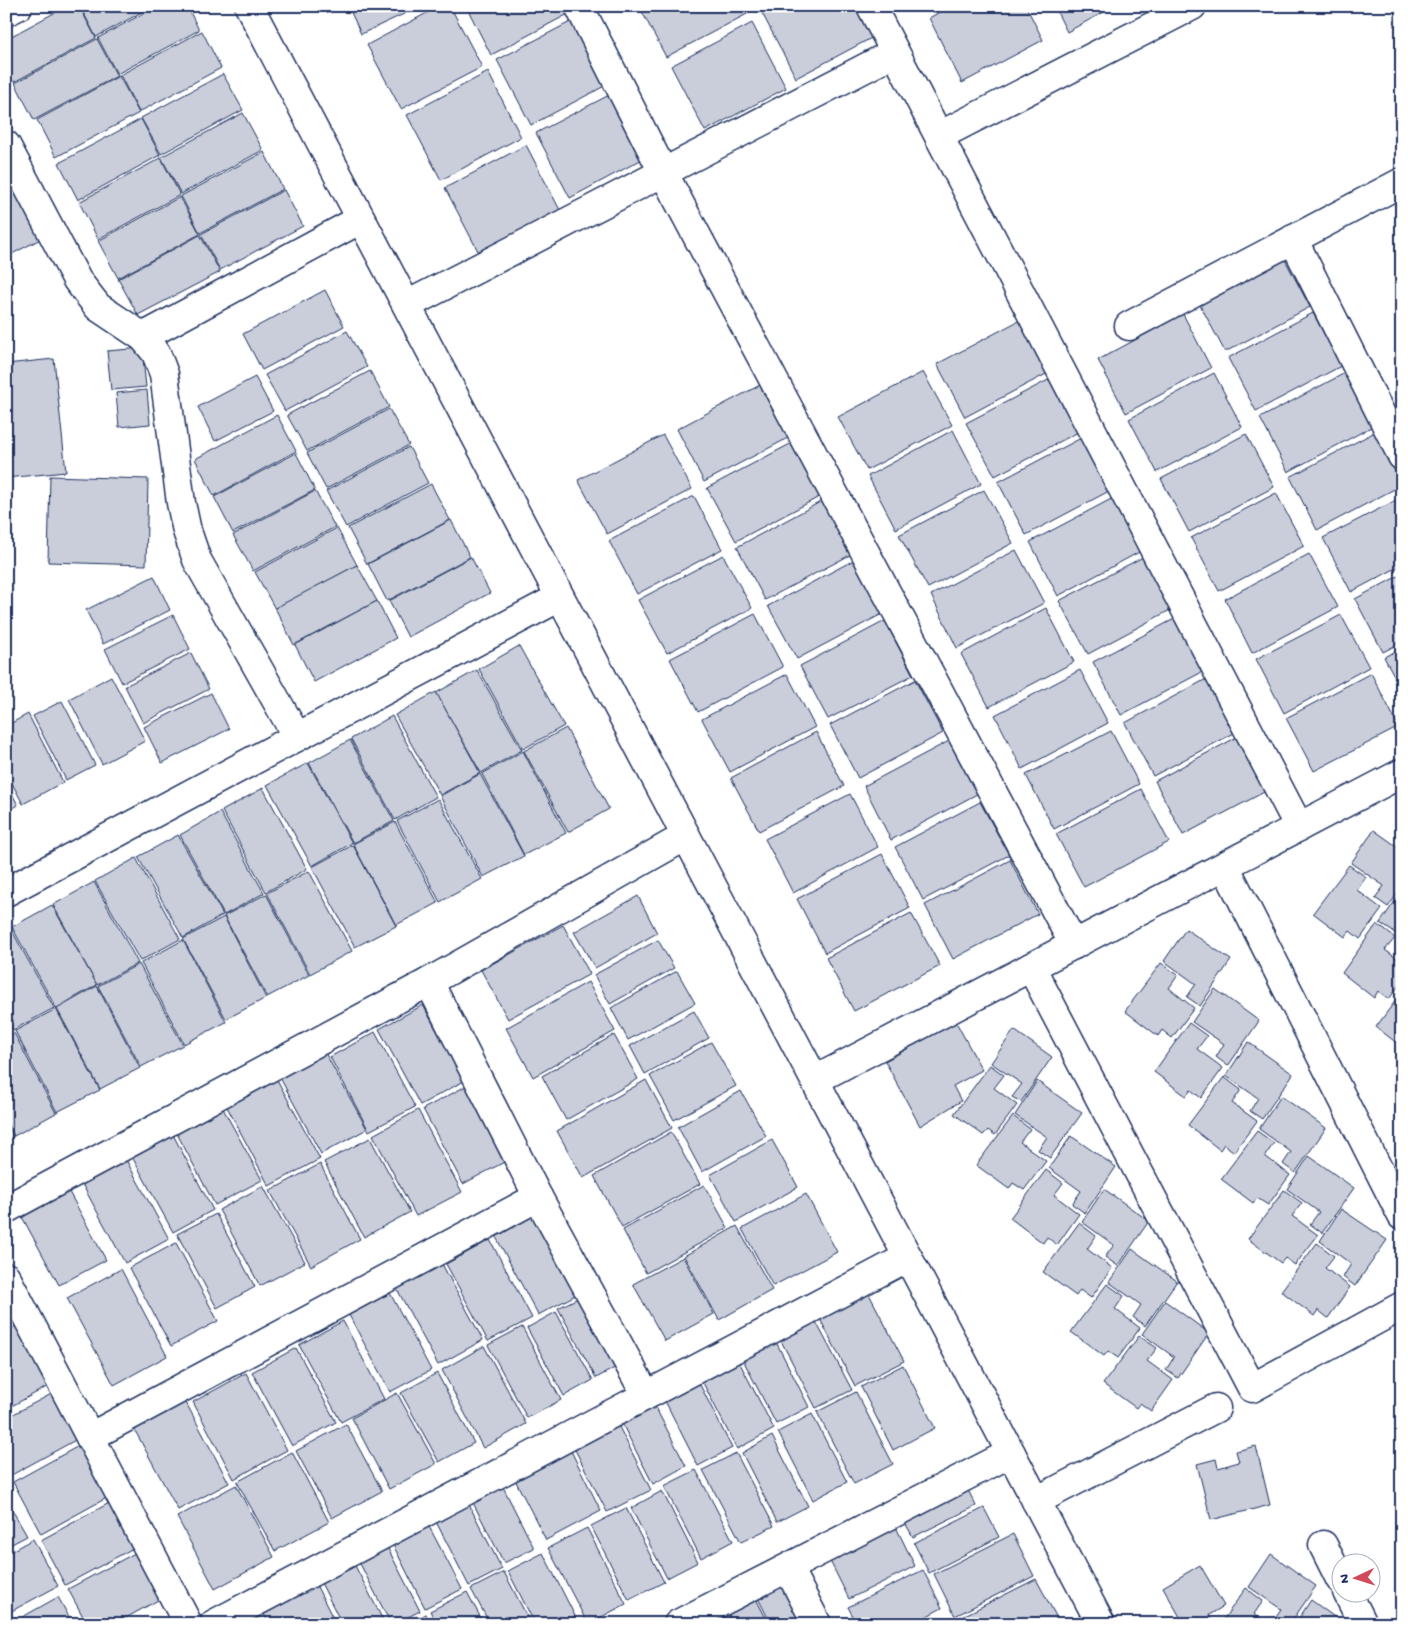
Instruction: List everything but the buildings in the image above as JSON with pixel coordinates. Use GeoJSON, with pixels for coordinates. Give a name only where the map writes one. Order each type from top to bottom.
{"type":"FeatureCollection","features":[{"type":"Feature","properties":{"kind":"street"},"geometry":{"type":"LineString","coordinates":[[6,12],[18,6]]}},
{"type":"Feature","properties":{"kind":"street"},"geometry":{"type":"LineString","coordinates":[[249,6],[1101,1624]]}},
{"type":"Feature","properties":{"kind":"street"},"geometry":{"type":"LineString","coordinates":[[580,6],[663,172],[1074,945]]}},
{"type":"Feature","properties":{"kind":"street"},"geometry":{"type":"LineString","coordinates":[[871,6],[1299,827]]}},
{"type":"Feature","properties":{"kind":"street"},"geometry":{"type":"LineString","coordinates":[[939,136],[1162,13],[1192,6]]}},
{"type":"Feature","properties":{"kind":"street"},"geometry":{"type":"LineString","coordinates":[[407,305],[894,53]]}},
{"type":"Feature","properties":{"kind":"street"},"geometry":{"type":"LineString","coordinates":[[6,145],[77,280],[98,307],[143,337],[156,353],[164,374],[187,531],[197,560],[297,737]]}},
{"type":"Feature","properties":{"kind":"street"},"geometry":{"type":"LineString","coordinates":[[1129,326],[1402,182]]}},
{"type":"Feature","properties":{"kind":"street"},"geometry":{"type":"LineString","coordinates":[[143,337],[361,219]]}},
{"type":"Feature","properties":{"kind":"street"},"geometry":{"type":"LineString","coordinates":[[1293,239],[1402,456]]}},
{"type":"Feature","properties":{"kind":"street"},"geometry":{"type":"LineString","coordinates":[[6,892],[560,597]]}},
{"type":"Feature","properties":{"kind":"street"},"geometry":{"type":"LineString","coordinates":[[815,1080],[1402,773]]}},
{"type":"Feature","properties":{"kind":"street"},"geometry":{"type":"LineString","coordinates":[[6,1209],[429,982],[686,836]]}},
{"type":"Feature","properties":{"kind":"street"},"geometry":{"type":"LineString","coordinates":[[1225,866],[1402,1216]]}},
{"type":"Feature","properties":{"kind":"street"},"geometry":{"type":"LineString","coordinates":[[1032,967],[1252,1388],[1402,1306]]}},
{"type":"Feature","properties":{"kind":"street"},"geometry":{"type":"LineString","coordinates":[[429,982],[538,1197],[646,1395]]}},
{"type":"Feature","properties":{"kind":"street"},"geometry":{"type":"LineString","coordinates":[[90,1437],[538,1197]]}},
{"type":"Feature","properties":{"kind":"street"},"geometry":{"type":"LineString","coordinates":[[214,1624],[908,1257]]}},
{"type":"Feature","properties":{"kind":"street"},"geometry":{"type":"LineString","coordinates":[[6,1277],[188,1624]]}},
{"type":"Feature","properties":{"kind":"street"},"geometry":{"type":"LineString","coordinates":[[1036,1501],[1216,1408]]}},
{"type":"Feature","properties":{"kind":"street"},"geometry":{"type":"LineString","coordinates":[[678,1624],[1011,1453]]}},
{"type":"Feature","properties":{"kind":"street"},"geometry":{"type":"LineString","coordinates":[[1323,1545],[1330,1559]]}},
{"type":"Feature","properties":{"kind":"street"},"geometry":{"type":"LineString","coordinates":[[788,1568],[817,1624]]}},
{"type":"Feature","properties":{"kind":"street"},"geometry":{"type":"LineString","coordinates":[[1352,1602],[1363,1624]]}}]}
